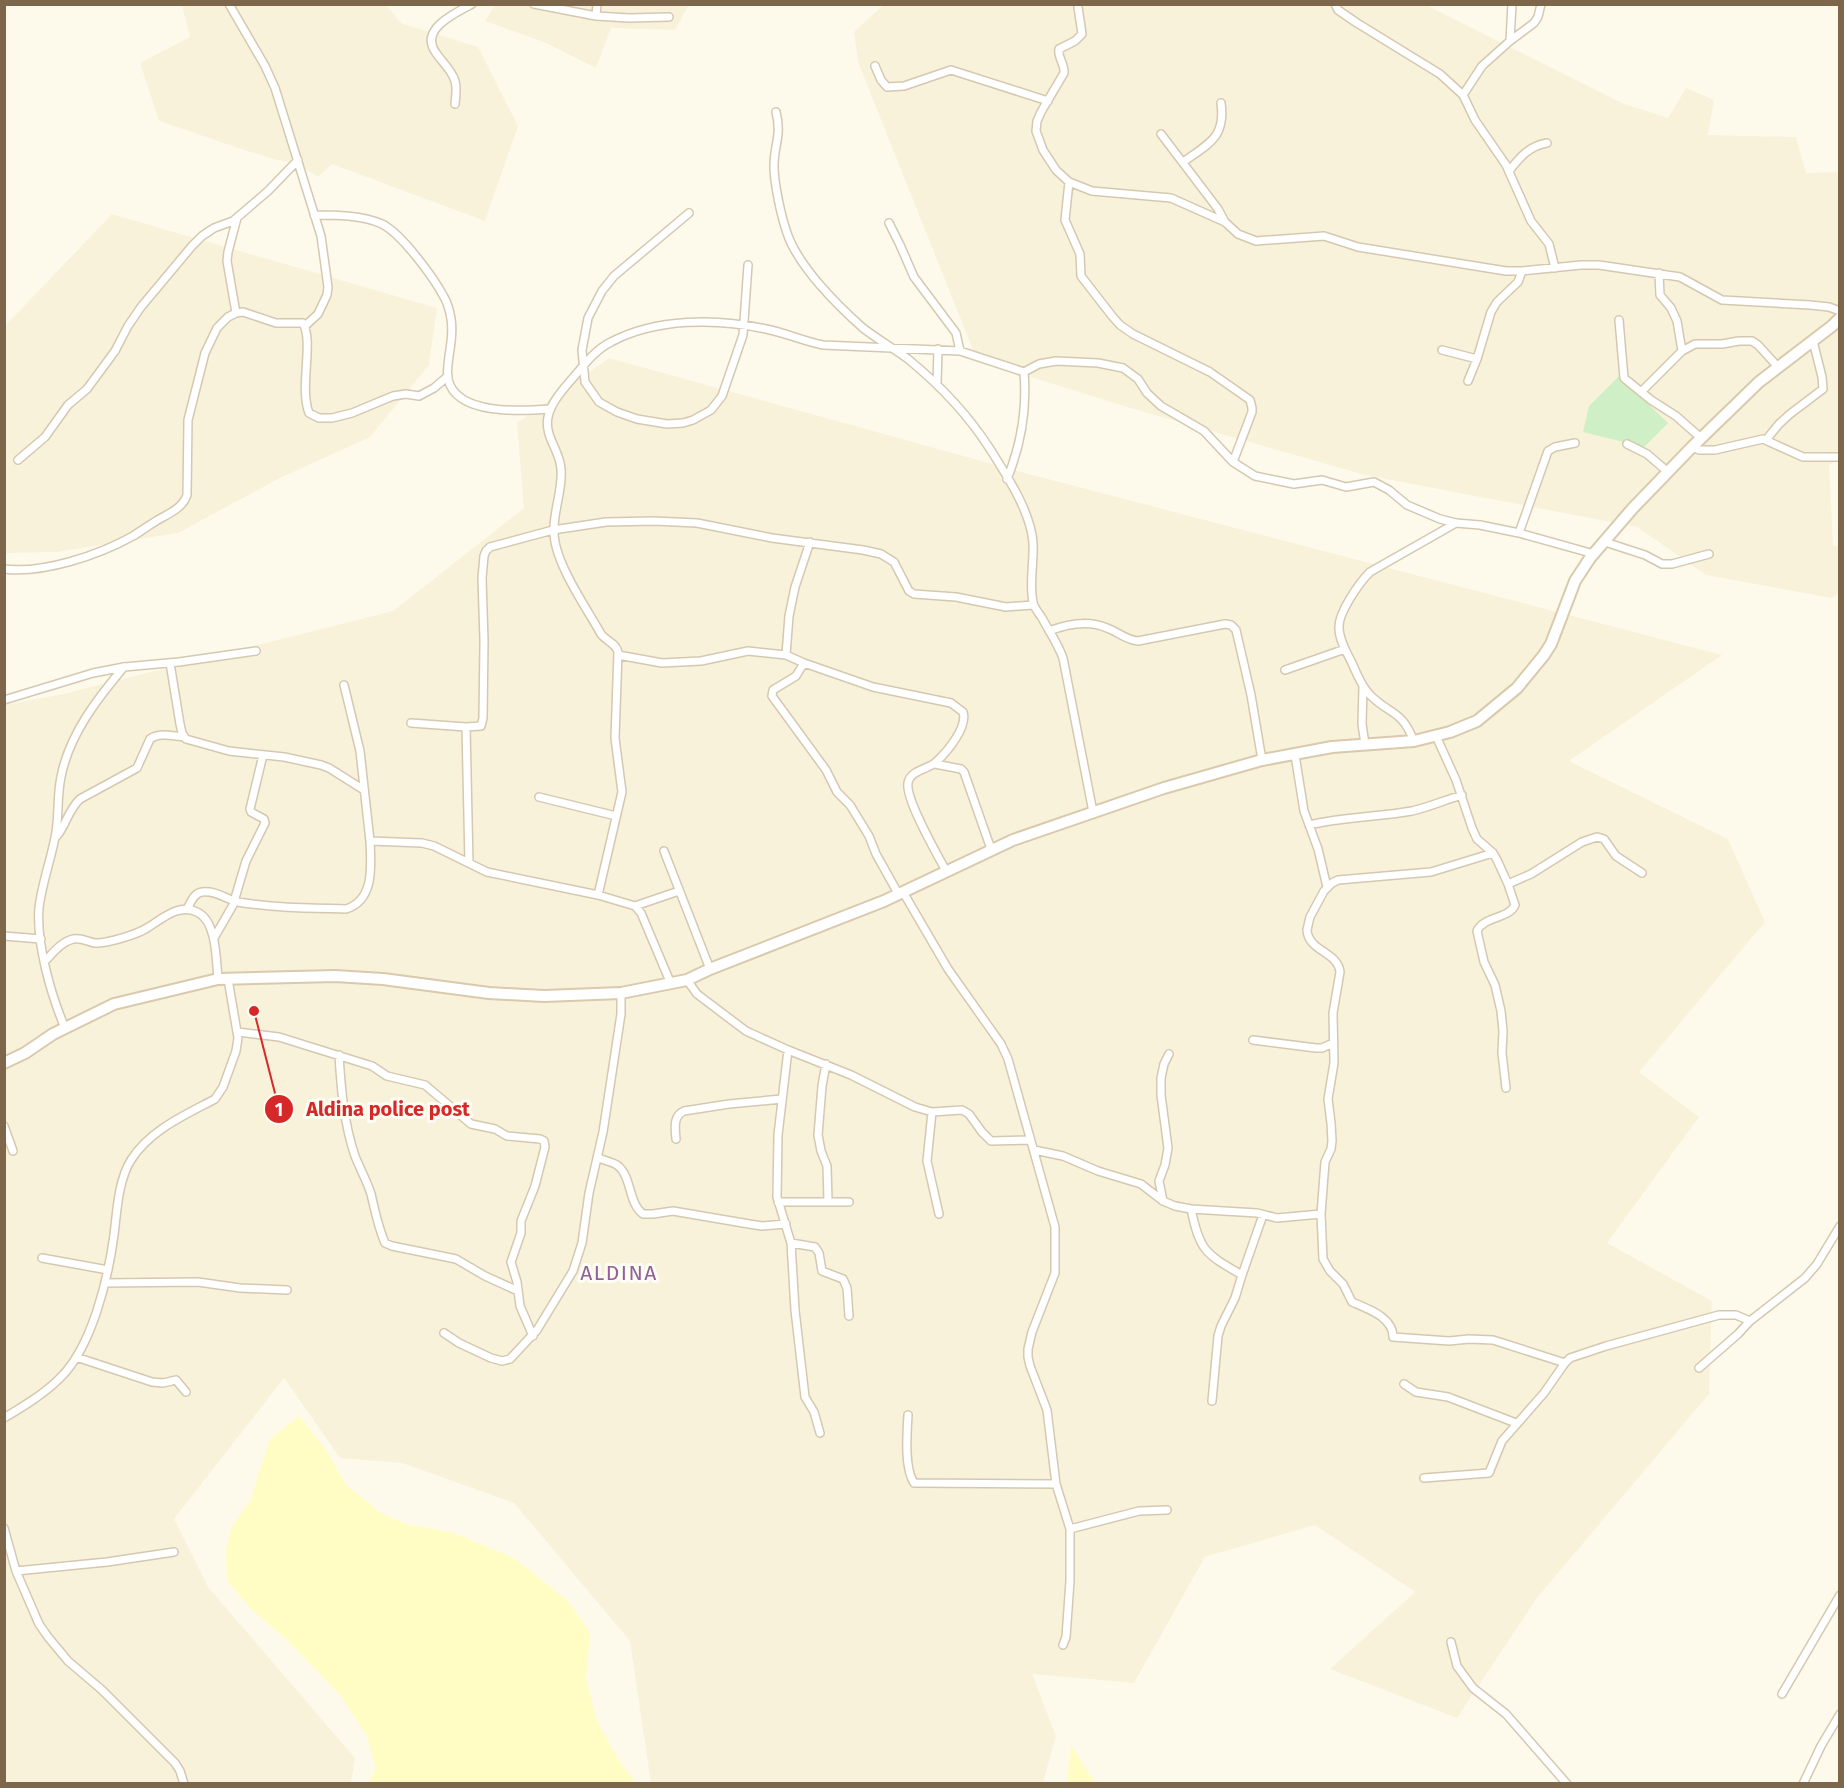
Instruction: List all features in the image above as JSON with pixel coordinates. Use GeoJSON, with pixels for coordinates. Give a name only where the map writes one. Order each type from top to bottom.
{"type":"FeatureCollection","features":[{"type":"Feature","properties":{"kind":"street"},"geometry":{"type":"LineString","coordinates":[[229,4],[275,88],[321,236],[328,291],[318,314],[305,326]]}},
{"type":"Feature","properties":{"kind":"street"},"geometry":{"type":"LineString","coordinates":[[455,104],[456,82],[450,70],[430,44],[430,38],[434,31],[455,13],[472,4]]}},
{"type":"Feature","properties":{"kind":"street"},"geometry":{"type":"LineString","coordinates":[[534,4],[596,16],[669,17]]}},
{"type":"Feature","properties":{"kind":"street"},"geometry":{"type":"LineString","coordinates":[[596,16],[597,4]]}},
{"type":"Feature","properties":{"kind":"street"},"geometry":{"type":"LineString","coordinates":[[1335,4],[1345,15],[1440,74],[1463,95],[1475,120],[1509,171],[1531,221],[1549,244],[1555,268]]}},
{"type":"Feature","properties":{"kind":"street"},"geometry":{"type":"LineString","coordinates":[[1510,41],[1512,4]]}},
{"type":"Feature","properties":{"kind":"street"},"geometry":{"type":"LineString","coordinates":[[1463,95],[1482,66],[1534,23],[1541,4]]}},
{"type":"Feature","properties":{"kind":"street"},"geometry":{"type":"LineString","coordinates":[[1078,7],[1082,34],[1075,41],[1059,48],[1065,70],[1037,121],[1036,131],[1039,141],[1056,170],[1069,182],[1092,191],[1171,198],[1225,222],[1238,234],[1256,241],[1324,236],[1358,247],[1489,269],[1521,271],[1599,265],[1680,277],[1722,300],[1810,305],[1839,310]]}},
{"type":"Feature","properties":{"kind":"street"},"geometry":{"type":"LineString","coordinates":[[875,66],[887,87],[904,86],[951,70],[1048,101]]}},
{"type":"Feature","properties":{"kind":"street"},"geometry":{"type":"LineString","coordinates":[[1183,162],[1216,136],[1221,128],[1221,103]]}},
{"type":"Feature","properties":{"kind":"street"},"geometry":{"type":"LineString","coordinates":[[776,112],[779,126],[774,157],[775,178],[787,232],[794,249],[807,268],[864,328],[892,347],[937,384],[960,407],[989,448],[1027,514],[1033,543],[1031,570],[1033,605],[1063,658],[1093,812]]}},
{"type":"Feature","properties":{"kind":"street"},"geometry":{"type":"LineString","coordinates":[[1161,134],[1218,209],[1225,222]]}},
{"type":"Feature","properties":{"kind":"street"},"geometry":{"type":"LineString","coordinates":[[1509,171],[1528,150],[1548,143]]}},
{"type":"Feature","properties":{"kind":"street"},"geometry":{"type":"LineString","coordinates":[[18,460],[45,437],[68,405],[87,389],[115,351],[141,307],[192,246],[214,228],[227,225],[237,218],[298,160]]}},
{"type":"Feature","properties":{"kind":"street"},"geometry":{"type":"LineString","coordinates":[[1069,182],[1065,220],[1080,254],[1081,276],[1120,326],[1210,372],[1250,400],[1252,412],[1233,462]]}},
{"type":"Feature","properties":{"kind":"street"},"geometry":{"type":"LineString","coordinates":[[689,213],[614,276],[588,318],[582,350],[585,382],[599,402],[617,412],[651,423],[683,423],[711,410],[722,396],[743,335],[748,265]]}},
{"type":"Feature","properties":{"kind":"street"},"geometry":{"type":"LineString","coordinates":[[314,215],[339,215],[381,224],[405,244],[421,264],[446,300],[452,320],[453,341],[448,376],[459,397],[481,406],[516,411],[550,409]]}},
{"type":"Feature","properties":{"kind":"street"},"geometry":{"type":"LineString","coordinates":[[236,313],[227,261],[237,218]]}},
{"type":"Feature","properties":{"kind":"street"},"geometry":{"type":"LineString","coordinates":[[889,223],[914,277],[956,333],[960,351]]}},
{"type":"Feature","properties":{"kind":"street"},"geometry":{"type":"LineString","coordinates":[[1468,381],[1491,312],[1501,297],[1518,282],[1521,271]]}},
{"type":"Feature","properties":{"kind":"street"},"geometry":{"type":"LineString","coordinates":[[1659,273],[1660,294],[1677,321],[1682,351]]}},
{"type":"Feature","properties":{"kind":"street"},"geometry":{"type":"LineString","coordinates":[[4,569],[35,570],[104,549],[133,536],[183,504],[187,495],[188,420],[205,353],[217,328],[228,317],[236,313],[249,312],[276,323],[300,322],[305,326],[307,336],[306,402],[309,412],[319,418],[342,416],[393,396],[424,395],[448,376]]}},
{"type":"Feature","properties":{"kind":"street"},"geometry":{"type":"LineString","coordinates":[[4,1064],[65,1028],[122,1001],[223,979],[334,976],[374,978],[489,993],[544,996],[621,993],[671,984],[687,980],[901,894],[991,849],[1164,788],[1262,760],[1332,747],[1414,741],[1461,728],[1477,721],[1517,688],[1548,649],[1575,581],[1633,508],[1759,382],[1832,326],[1839,318]]}},
{"type":"Feature","properties":{"kind":"street"},"geometry":{"type":"LineString","coordinates":[[1619,320],[1625,379],[1676,416],[1701,438]]}},
{"type":"Feature","properties":{"kind":"street"},"geometry":{"type":"LineString","coordinates":[[598,895],[622,792],[615,738],[618,655],[617,648],[601,634],[563,566],[554,542],[553,530],[561,467],[557,452],[548,435],[548,418],[550,409],[594,353],[610,342],[649,328],[704,322],[743,324],[823,345],[960,351],[1024,372],[1039,364],[1068,361],[1098,363],[1123,368],[1138,380],[1147,393],[1161,406],[1204,431],[1233,462],[1255,476],[1289,483],[1322,480],[1346,487],[1374,482],[1384,486],[1412,507],[1456,523],[1520,533],[1594,555]]}},
{"type":"Feature","properties":{"kind":"street"},"geometry":{"type":"LineString","coordinates":[[1641,392],[1682,351],[1689,346],[1703,342],[1722,344],[1752,341],[1778,367]]}},
{"type":"Feature","properties":{"kind":"street"},"geometry":{"type":"LineString","coordinates":[[1766,440],[1790,414],[1823,389],[1813,341]]}},
{"type":"Feature","properties":{"kind":"street"},"geometry":{"type":"LineString","coordinates":[[937,384],[938,349]]}},
{"type":"Feature","properties":{"kind":"street"},"geometry":{"type":"LineString","coordinates":[[1442,350],[1477,359]]}},
{"type":"Feature","properties":{"kind":"street"},"geometry":{"type":"LineString","coordinates":[[1008,479],[1021,434],[1025,405],[1024,372]]}},
{"type":"Feature","properties":{"kind":"street"},"geometry":{"type":"LineString","coordinates":[[1692,447],[1707,451],[1756,440],[1766,440],[1803,457],[1839,457]]}},
{"type":"Feature","properties":{"kind":"street"},"geometry":{"type":"LineString","coordinates":[[1520,533],[1548,451],[1555,447],[1575,443]]}},
{"type":"Feature","properties":{"kind":"street"},"geometry":{"type":"LineString","coordinates":[[1627,444],[1647,454],[1668,472]]}},
{"type":"Feature","properties":{"kind":"street"},"geometry":{"type":"LineString","coordinates":[[411,723],[481,726],[483,723],[484,642],[482,578],[485,553],[490,547],[553,530],[606,522],[697,523],[772,538],[863,550],[886,556],[894,562],[909,591],[914,594],[956,597],[1006,607],[1033,605]]}},
{"type":"Feature","properties":{"kind":"street"},"geometry":{"type":"LineString","coordinates":[[1414,741],[1403,720],[1379,703],[1363,687],[1345,649],[1339,630],[1341,616],[1366,576],[1375,568],[1456,523]]}},
{"type":"Feature","properties":{"kind":"street"},"geometry":{"type":"LineString","coordinates":[[786,655],[789,616],[795,586],[810,542]]}},
{"type":"Feature","properties":{"kind":"street"},"geometry":{"type":"LineString","coordinates":[[1605,542],[1645,555],[1662,564],[1672,564],[1709,554]]}},
{"type":"Feature","properties":{"kind":"street"},"geometry":{"type":"LineString","coordinates":[[1049,631],[1069,625],[1095,624],[1128,639],[1138,641],[1225,624],[1231,625],[1236,630],[1249,684],[1262,760]]}},
{"type":"Feature","properties":{"kind":"street"},"geometry":{"type":"LineString","coordinates":[[1285,670],[1345,649]]}},
{"type":"Feature","properties":{"kind":"street"},"geometry":{"type":"LineString","coordinates":[[4,700],[93,673],[256,651]]}},
{"type":"Feature","properties":{"kind":"street"},"geometry":{"type":"LineString","coordinates":[[618,655],[662,663],[701,661],[748,651],[786,655],[873,687],[951,703],[965,716],[963,726],[949,750],[935,764]]}},
{"type":"Feature","properties":{"kind":"street"},"geometry":{"type":"LineString","coordinates":[[170,663],[184,737]]}},
{"type":"Feature","properties":{"kind":"street"},"geometry":{"type":"LineString","coordinates":[[804,663],[796,676],[773,690],[772,696],[820,761],[837,792],[850,805],[876,855],[948,969],[1001,1044],[1014,1078],[1054,1222],[1055,1273],[1030,1340],[1028,1357],[1047,1410],[1056,1484],[1070,1528],[1070,1581],[1066,1637],[1063,1645]]}},
{"type":"Feature","properties":{"kind":"street"},"geometry":{"type":"LineString","coordinates":[[65,1028],[52,994],[39,927],[39,906],[57,823],[61,774],[82,724],[101,694],[124,667]]}},
{"type":"Feature","properties":{"kind":"street"},"geometry":{"type":"LineString","coordinates":[[187,909],[195,895],[202,892],[220,894],[235,901],[282,908],[346,909],[362,900],[370,881],[370,841],[360,751],[344,685]]}},
{"type":"Feature","properties":{"kind":"street"},"geometry":{"type":"LineString","coordinates":[[1363,687],[1362,713],[1365,744]]}},
{"type":"Feature","properties":{"kind":"street"},"geometry":{"type":"LineString","coordinates":[[466,727],[469,863]]}},
{"type":"Feature","properties":{"kind":"street"},"geometry":{"type":"LineString","coordinates":[[54,839],[64,826],[73,806],[80,799],[137,768],[150,739],[157,735],[184,737],[229,751],[284,757],[321,765],[364,790]]}},
{"type":"Feature","properties":{"kind":"street"},"geometry":{"type":"LineString","coordinates":[[1436,736],[1462,795],[1475,834],[1481,843],[1493,853],[1515,905],[1513,909],[1481,925],[1477,931],[1484,962],[1497,990],[1501,1011],[1506,1088]]}},
{"type":"Feature","properties":{"kind":"street"},"geometry":{"type":"LineString","coordinates":[[214,938],[235,901],[246,861],[265,823],[263,818],[250,810],[263,755]]}},
{"type":"Feature","properties":{"kind":"street"},"geometry":{"type":"LineString","coordinates":[[1295,755],[1304,811],[1318,849],[1327,887]]}},
{"type":"Feature","properties":{"kind":"street"},"geometry":{"type":"LineString","coordinates":[[946,871],[914,807],[908,785],[912,775],[925,766],[935,764],[961,769],[964,772],[991,849]]}},
{"type":"Feature","properties":{"kind":"street"},"geometry":{"type":"LineString","coordinates":[[1309,825],[1331,820],[1412,811],[1462,795]]}},
{"type":"Feature","properties":{"kind":"street"},"geometry":{"type":"LineString","coordinates":[[539,797],[616,816]]}},
{"type":"Feature","properties":{"kind":"street"},"geometry":{"type":"LineString","coordinates":[[1508,885],[1531,874],[1582,842],[1597,837],[1604,839],[1616,856],[1642,873]]}},
{"type":"Feature","properties":{"kind":"street"},"geometry":{"type":"LineString","coordinates":[[370,841],[422,843],[434,846],[487,872],[598,895],[635,906],[641,913],[671,984]]}},
{"type":"Feature","properties":{"kind":"street"},"geometry":{"type":"LineString","coordinates":[[664,850],[710,969]]}},
{"type":"Feature","properties":{"kind":"street"},"geometry":{"type":"LineString","coordinates":[[1493,853],[1431,872],[1338,880],[1327,887],[1310,917],[1306,934],[1313,944],[1330,956],[1340,968],[1333,1013],[1334,1063],[1328,1102],[1332,1123],[1332,1142],[1326,1162],[1321,1214],[1322,1253],[1327,1266],[1343,1284],[1352,1302],[1372,1310],[1387,1321],[1393,1337],[1449,1341],[1492,1340],[1564,1363]]}},
{"type":"Feature","properties":{"kind":"street"},"geometry":{"type":"LineString","coordinates":[[635,906],[679,891]]}},
{"type":"Feature","properties":{"kind":"street"},"geometry":{"type":"LineString","coordinates":[[4,1418],[51,1386],[76,1357],[93,1320],[105,1283],[120,1194],[130,1162],[156,1133],[219,1096],[236,1051],[238,1032],[214,938],[207,921],[202,915],[187,909],[167,915],[139,932],[102,943],[92,943],[80,938],[71,939],[61,945],[45,961]]}},
{"type":"Feature","properties":{"kind":"street"},"geometry":{"type":"LineString","coordinates":[[4,936],[41,939]]}},
{"type":"Feature","properties":{"kind":"street"},"geometry":{"type":"LineString","coordinates":[[687,980],[697,994],[738,1025],[788,1050],[826,1064],[915,1107],[932,1112],[962,1110],[969,1114],[990,1141],[1030,1140]]}},
{"type":"Feature","properties":{"kind":"street"},"geometry":{"type":"LineString","coordinates":[[444,1333],[491,1358],[502,1361],[515,1357],[533,1336],[567,1281],[582,1243],[589,1193],[607,1111],[621,1014],[621,993]]}},
{"type":"Feature","properties":{"kind":"street"},"geometry":{"type":"LineString","coordinates":[[238,1032],[279,1037],[372,1066],[387,1076],[424,1085],[471,1124],[495,1129],[507,1136],[544,1141],[535,1186],[521,1221],[522,1233],[511,1260],[520,1306],[533,1336]]}},
{"type":"Feature","properties":{"kind":"street"},"geometry":{"type":"LineString","coordinates":[[1253,1040],[1316,1048],[1333,1043]]}},
{"type":"Feature","properties":{"kind":"street"},"geometry":{"type":"LineString","coordinates":[[788,1050],[777,1154],[776,1188],[791,1243],[795,1310],[805,1396],[814,1412],[819,1433]]}},
{"type":"Feature","properties":{"kind":"street"},"geometry":{"type":"LineString","coordinates":[[1163,1201],[1159,1181],[1166,1165],[1168,1148],[1161,1078],[1169,1054]]}},
{"type":"Feature","properties":{"kind":"street"},"geometry":{"type":"LineString","coordinates":[[339,1055],[342,1099],[348,1129],[385,1243],[456,1259],[485,1276],[518,1291]]}},
{"type":"Feature","properties":{"kind":"street"},"geometry":{"type":"LineString","coordinates":[[826,1064],[818,1135],[826,1166],[828,1201]]}},
{"type":"Feature","properties":{"kind":"street"},"geometry":{"type":"LineString","coordinates":[[676,1139],[676,1118],[684,1111],[782,1099]]}},
{"type":"Feature","properties":{"kind":"street"},"geometry":{"type":"LineString","coordinates":[[932,1112],[927,1161],[939,1214]]}},
{"type":"Feature","properties":{"kind":"street"},"geometry":{"type":"LineString","coordinates":[[4,1126],[13,1151]]}},
{"type":"Feature","properties":{"kind":"street"},"geometry":{"type":"LineString","coordinates":[[1034,1150],[1064,1156],[1098,1171],[1144,1186],[1163,1201],[1175,1206],[1234,1211],[1277,1218],[1321,1214]]}},
{"type":"Feature","properties":{"kind":"street"},"geometry":{"type":"LineString","coordinates":[[598,1158],[618,1166],[636,1207],[643,1214],[673,1211],[762,1226],[786,1224]]}},
{"type":"Feature","properties":{"kind":"street"},"geometry":{"type":"LineString","coordinates":[[1144,1186],[1159,1181]]}},
{"type":"Feature","properties":{"kind":"street"},"geometry":{"type":"LineString","coordinates":[[778,1202],[849,1202]]}},
{"type":"Feature","properties":{"kind":"street"},"geometry":{"type":"LineString","coordinates":[[1191,1209],[1204,1249],[1211,1257],[1242,1275]]}},
{"type":"Feature","properties":{"kind":"street"},"geometry":{"type":"LineString","coordinates":[[1212,1401],[1218,1336],[1235,1298],[1263,1215]]}},
{"type":"Feature","properties":{"kind":"street"},"geometry":{"type":"LineString","coordinates":[[1699,1368],[1750,1321],[1804,1278],[1817,1264],[1839,1226]]}},
{"type":"Feature","properties":{"kind":"street"},"geometry":{"type":"LineString","coordinates":[[791,1243],[815,1246],[819,1252],[822,1271],[843,1279],[849,1301],[849,1316]]}},
{"type":"Feature","properties":{"kind":"street"},"geometry":{"type":"LineString","coordinates":[[42,1258],[108,1270]]}},
{"type":"Feature","properties":{"kind":"street"},"geometry":{"type":"LineString","coordinates":[[105,1283],[198,1282],[240,1288],[287,1290]]}},
{"type":"Feature","properties":{"kind":"street"},"geometry":{"type":"LineString","coordinates":[[1424,1478],[1489,1473],[1502,1441],[1544,1393],[1564,1363],[1570,1358],[1719,1315],[1736,1315],[1750,1321]]}},
{"type":"Feature","properties":{"kind":"street"},"geometry":{"type":"LineString","coordinates":[[76,1357],[152,1382],[163,1383],[176,1380],[186,1392]]}},
{"type":"Feature","properties":{"kind":"street"},"geometry":{"type":"LineString","coordinates":[[1404,1384],[1416,1392],[1448,1397],[1516,1423]]}},
{"type":"Feature","properties":{"kind":"street"},"geometry":{"type":"LineString","coordinates":[[908,1415],[909,1463],[914,1483],[1056,1484]]}},
{"type":"Feature","properties":{"kind":"street"},"geometry":{"type":"LineString","coordinates":[[1070,1528],[1139,1511],[1167,1510]]}},
{"type":"Feature","properties":{"kind":"street"},"geometry":{"type":"LineString","coordinates":[[4,1528],[16,1571],[39,1624],[48,1637],[68,1661],[102,1690],[175,1763],[184,1784]]}},
{"type":"Feature","properties":{"kind":"street"},"geometry":{"type":"LineString","coordinates":[[16,1571],[107,1562],[174,1552]]}},
{"type":"Feature","properties":{"kind":"street"},"geometry":{"type":"LineString","coordinates":[[1782,1694],[1839,1595]]}},
{"type":"Feature","properties":{"kind":"street"},"geometry":{"type":"LineString","coordinates":[[1451,1642],[1457,1666],[1473,1688],[1506,1714],[1568,1784]]}},
{"type":"Feature","properties":{"kind":"street"},"geometry":{"type":"LineString","coordinates":[[1803,1784],[1839,1714]]}},
{"type":"Feature","properties":{"kind":"shaded area"},"geometry":{"type":"Polygon","coordinates":[[[182,5],[386,5],[401,23],[478,47],[518,126],[485,221],[332,164],[318,177],[296,163],[247,151],[159,121],[140,63],[190,37],[182,5]]]}},
{"type":"Feature","properties":{"kind":"shaded area"},"geometry":{"type":"Polygon","coordinates":[[[495,5],[689,5],[675,30],[611,28],[596,68],[546,43],[485,21],[495,5]]]}},
{"type":"Feature","properties":{"kind":"shaded area"},"geometry":{"type":"Polygon","coordinates":[[[883,5],[1426,5],[1622,103],[1668,118],[1686,88],[1714,100],[1708,135],[1796,137],[1806,173],[1839,172],[1840,461],[1829,464],[1833,546],[1839,546],[1839,593],[1832,598],[1706,575],[1637,527],[1365,475],[1130,408],[977,360],[858,62],[854,32],[883,5]]]}},
{"type":"Feature","properties":{"kind":"shaded area"},"geometry":{"type":"Polygon","coordinates":[[[112,214],[437,308],[429,365],[370,437],[280,478],[178,533],[57,552],[5,553],[4,327],[112,214]]]}},
{"type":"Feature","properties":{"kind":"shaded area"},"geometry":{"type":"Polygon","coordinates":[[[609,358],[1025,473],[1722,655],[1569,761],[1728,839],[1765,922],[1639,1072],[1699,1117],[1607,1243],[1712,1301],[1709,1394],[1537,1598],[1457,1718],[1330,1669],[1415,1592],[1315,1525],[1205,1557],[1134,1683],[1032,1674],[1056,1736],[1043,1783],[651,1784],[630,1641],[514,1503],[402,1463],[340,1458],[284,1378],[174,1519],[208,1587],[355,1758],[351,1783],[9,1783],[4,1779],[4,705],[63,694],[393,611],[524,508],[517,423],[609,358]]]}},
{"type":"Feature","properties":{"kind":"green space"},"geometry":{"type":"Polygon","coordinates":[[[1619,376],[1668,423],[1644,447],[1583,432],[1589,406],[1619,376]]]}},
{"type":"Feature","properties":{"kind":"sand"},"geometry":{"type":"Polygon","coordinates":[[[299,1416],[326,1450],[346,1485],[381,1513],[406,1524],[454,1533],[514,1558],[568,1601],[590,1632],[586,1679],[597,1721],[619,1761],[636,1783],[368,1783],[376,1768],[366,1734],[341,1696],[288,1641],[249,1607],[227,1580],[226,1549],[232,1526],[250,1501],[270,1439],[299,1416]]]}},
{"type":"Feature","properties":{"kind":"sand"},"geometry":{"type":"Polygon","coordinates":[[[1071,1745],[1095,1783],[1067,1783],[1071,1745]]]}},
{"type":"Feature","properties":{"kind":"place","name":"Aldina police post"},"geometry":{"type":"Point","coordinates":[254,1011]}},
{"type":"Feature","properties":{"kind":"district","name":"ALDINA"},"geometry":{"type":"Point","coordinates":[619,1273]}}]}
